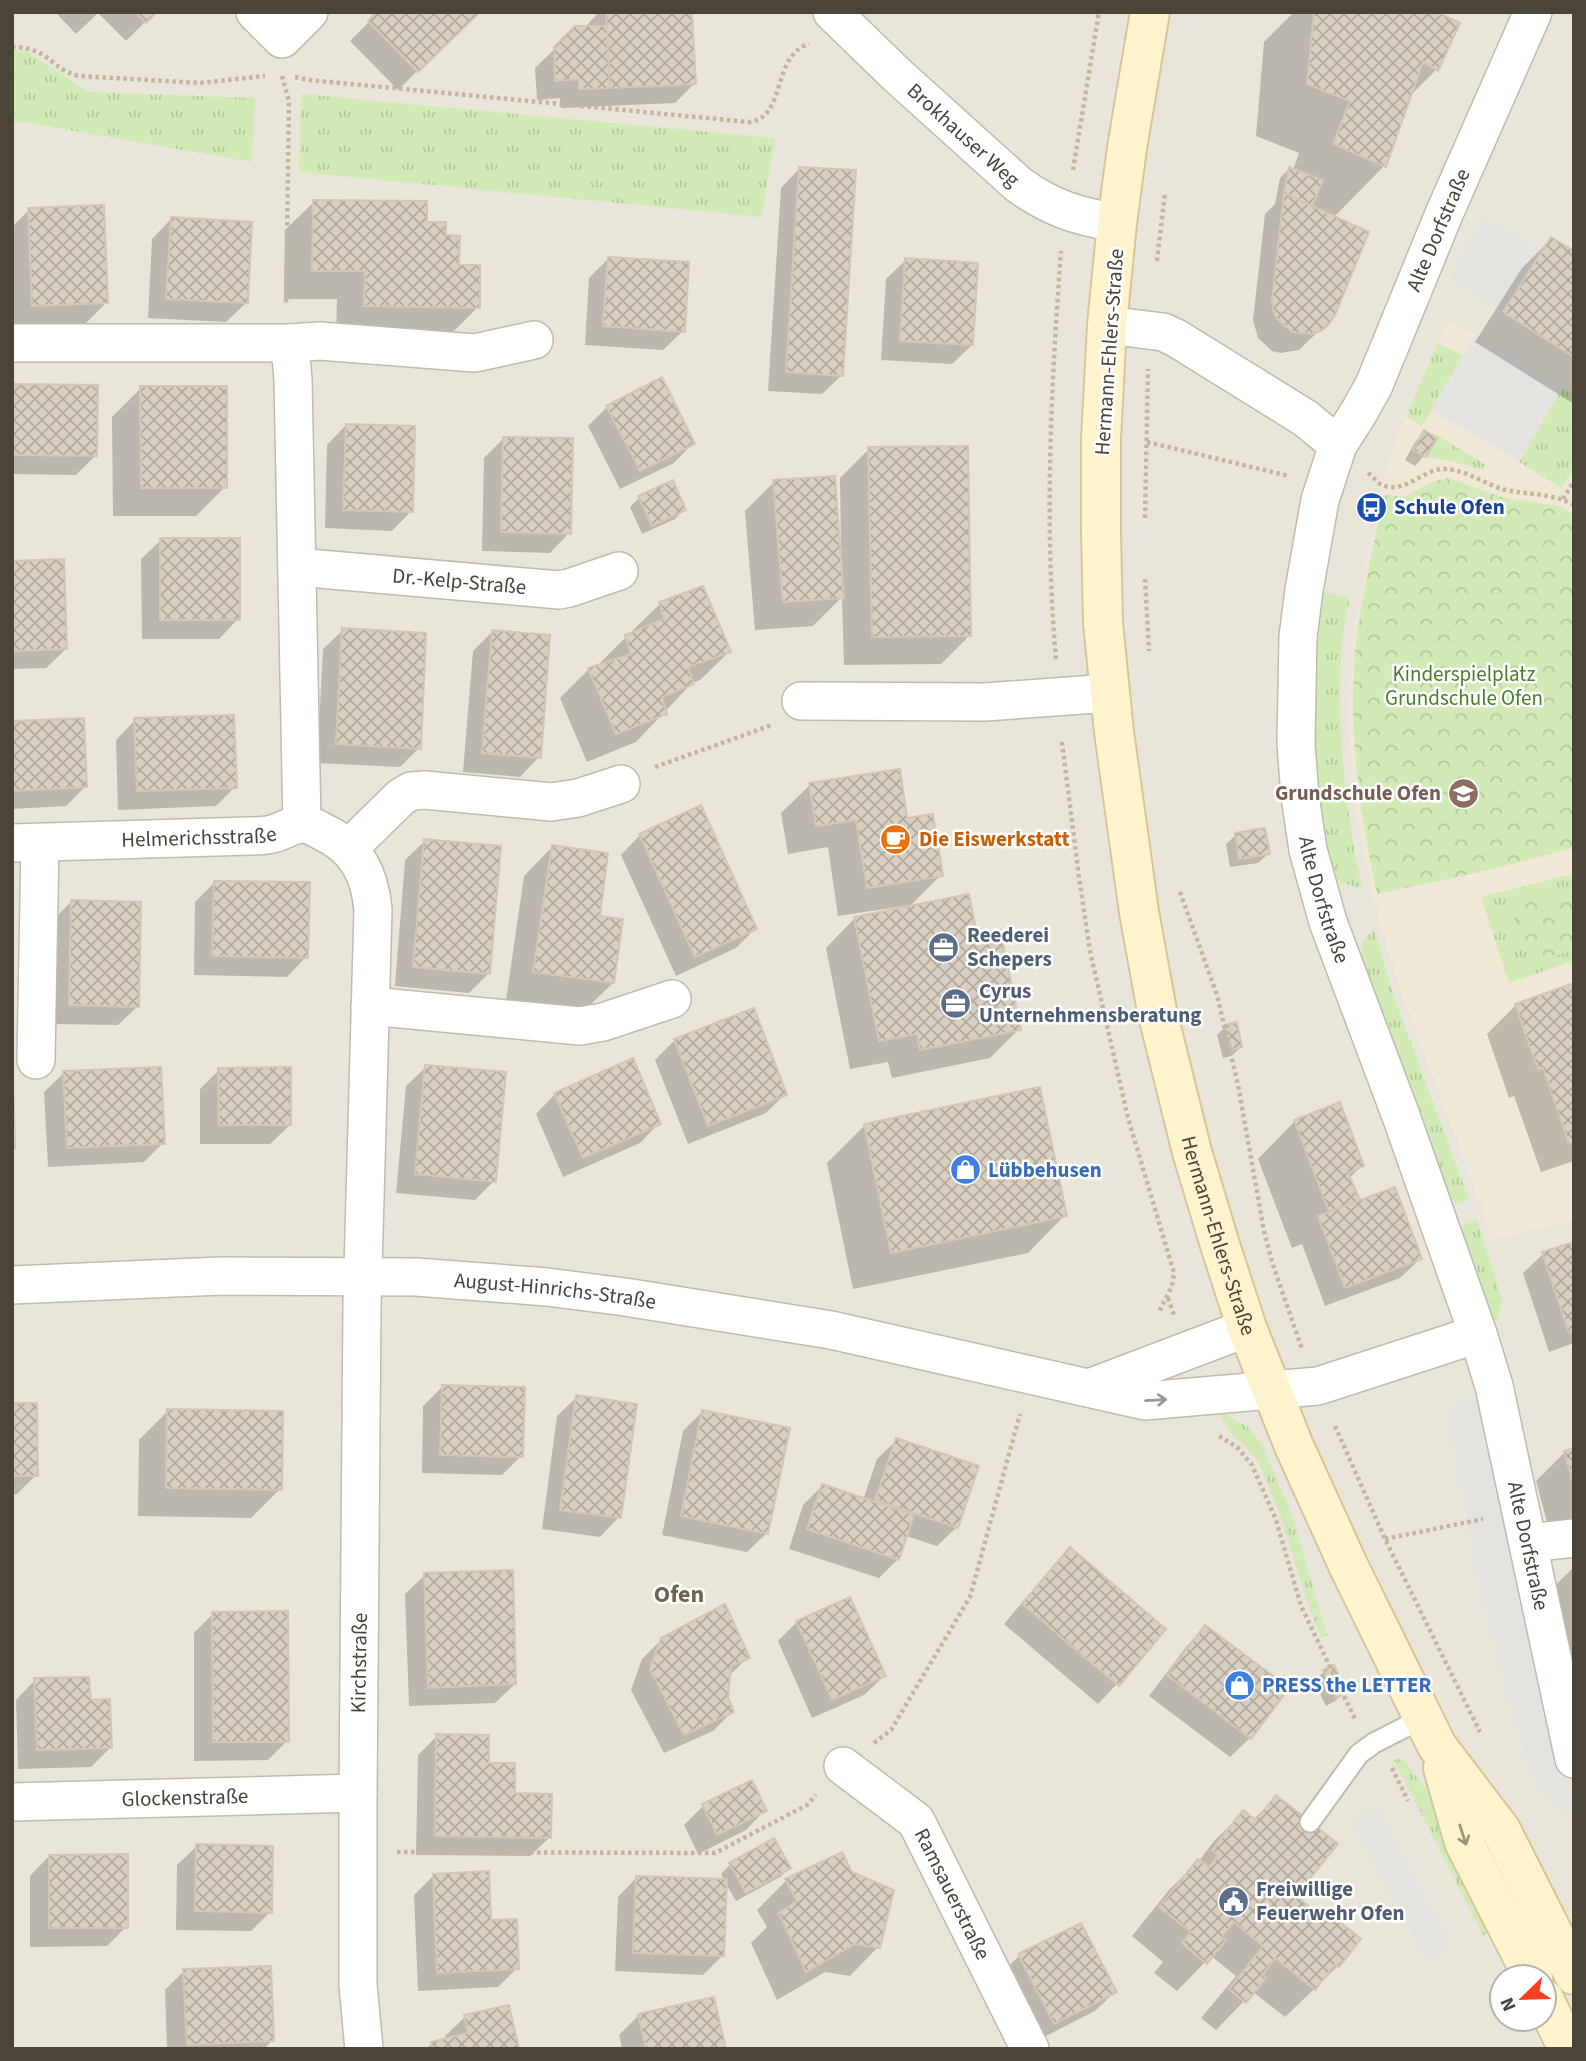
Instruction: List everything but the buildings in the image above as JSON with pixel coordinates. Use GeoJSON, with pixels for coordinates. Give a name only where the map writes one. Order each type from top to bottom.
{"type":"FeatureCollection","features":[{"type":"Feature","properties":{"kind":"street"},"geometry":{"type":"LineString","coordinates":[[254,12],[282,39],[309,12]]}},
{"type":"Feature","properties":{"kind":"street","name":"Hermann-Ehlers-Straße"},"geometry":{"type":"LineString","coordinates":[[1150,12],[1127,148],[1107,326],[1101,439],[1101,531],[1103,623],[1110,693],[1126,828],[1157,1011],[1192,1152],[1247,1328],[1348,1565],[1430,1732],[1464,1842],[1545,1944],[1574,1975]]}},
{"type":"Feature","properties":{"kind":"street","name":"Alte Dorfstraße"},"geometry":{"type":"LineString","coordinates":[[1533,12],[1444,214],[1374,385],[1338,445],[1320,500],[1298,637],[1296,744],[1308,850],[1328,922],[1401,1116],[1479,1335],[1494,1386],[1574,1759]]}},
{"type":"Feature","properties":{"kind":"street","name":"Brokhauser Weg"},"geometry":{"type":"LineString","coordinates":[[842,22],[1018,185],[1067,212],[1117,223]]}},
{"type":"Feature","properties":{"kind":"street"},"geometry":{"type":"LineString","coordinates":[[1107,326],[1163,332],[1176,338],[1305,418],[1338,445]]}},
{"type":"Feature","properties":{"kind":"street"},"geometry":{"type":"LineString","coordinates":[[12,343],[320,341],[475,353],[534,340]]}},
{"type":"Feature","properties":{"kind":"street"},"geometry":{"type":"LineString","coordinates":[[290,343],[302,824]]}},
{"type":"Feature","properties":{"kind":"street","name":"Dr.-Kelp-Straße"},"geometry":{"type":"LineString","coordinates":[[297,568],[559,590],[619,571]]}},
{"type":"Feature","properties":{"kind":"street"},"geometry":{"type":"LineString","coordinates":[[802,701],[985,702],[1110,693]]}},
{"type":"Feature","properties":{"kind":"street"},"geometry":{"type":"LineString","coordinates":[[349,848],[401,797],[411,791],[551,802],[578,798],[621,784]]}},
{"type":"Feature","properties":{"kind":"street","name":"Helmerichsstraße"},"geometry":{"type":"LineString","coordinates":[[36,1060],[36,1012],[26,843],[270,835],[302,824],[336,838],[349,848],[367,876],[372,892],[364,1276]]}},
{"type":"Feature","properties":{"kind":"street"},"geometry":{"type":"LineString","coordinates":[[370,1006],[580,1026],[603,1022],[672,999]]}},
{"type":"Feature","properties":{"kind":"street","name":"August-Hinrichs-Straße"},"geometry":{"type":"LineString","coordinates":[[12,1285],[221,1276],[364,1276],[471,1280],[599,1294],[831,1329],[1145,1401],[1271,1389]]}},
{"type":"Feature","properties":{"kind":"street","name":"Kirchstraße"},"geometry":{"type":"LineString","coordinates":[[364,1276],[358,1985],[365,2049]]}},
{"type":"Feature","properties":{"kind":"street"},"geometry":{"type":"LineString","coordinates":[[1090,1388],[1247,1328]]}},
{"type":"Feature","properties":{"kind":"street"},"geometry":{"type":"LineString","coordinates":[[1271,1389],[1318,1385],[1479,1335]]}},
{"type":"Feature","properties":{"kind":"street"},"geometry":{"type":"LineString","coordinates":[[1525,1526],[1574,1538]]}},
{"type":"Feature","properties":{"kind":"street","name":"Ramsauerstraße"},"geometry":{"type":"LineString","coordinates":[[843,1766],[916,1821],[1030,2049]]}},
{"type":"Feature","properties":{"kind":"street","name":"Glockenstraße"},"geometry":{"type":"LineString","coordinates":[[12,1802],[358,1793]]}},
{"type":"Feature","properties":{"kind":"street"},"geometry":{"type":"LineString","coordinates":[[1558,2028],[1568,2049]]}},
{"type":"Feature","properties":{"kind":"lane"},"geometry":{"type":"LineString","coordinates":[[1310,1822],[1359,1754],[1374,1743],[1430,1732]]}},
{"type":"Feature","properties":{"kind":"path"},"geometry":{"type":"LineString","coordinates":[[1072,176],[1099,12]]}},
{"type":"Feature","properties":{"kind":"path"},"geometry":{"type":"LineString","coordinates":[[290,343],[285,321],[289,101],[281,74],[323,82],[749,122],[766,114],[774,100],[783,71],[797,49],[810,43],[833,46],[842,22]]}},
{"type":"Feature","properties":{"kind":"path"},"geometry":{"type":"LineString","coordinates":[[12,47],[37,51],[58,68],[79,76],[200,83],[268,76]]}},
{"type":"Feature","properties":{"kind":"path"},"geometry":{"type":"LineString","coordinates":[[1156,270],[1165,190]]}},
{"type":"Feature","properties":{"kind":"path"},"geometry":{"type":"LineString","coordinates":[[1056,659],[1051,609],[1049,519],[1054,341],[1061,251]]}},
{"type":"Feature","properties":{"kind":"path"},"geometry":{"type":"LineString","coordinates":[[1144,522],[1149,363]]}},
{"type":"Feature","properties":{"kind":"path"},"geometry":{"type":"LineString","coordinates":[[1147,442],[1299,479],[1338,445],[1382,485],[1403,486],[1426,472],[1448,469],[1505,490],[1563,499],[1574,505]]}},
{"type":"Feature","properties":{"kind":"path"},"geometry":{"type":"LineString","coordinates":[[1563,499],[1574,481]]}},
{"type":"Feature","properties":{"kind":"path"},"geometry":{"type":"LineString","coordinates":[[1145,571],[1150,660]]}},
{"type":"Feature","properties":{"kind":"path"},"geometry":{"type":"LineString","coordinates":[[621,784],[637,773],[776,723],[790,716],[802,701]]}},
{"type":"Feature","properties":{"kind":"path"},"geometry":{"type":"LineString","coordinates":[[1062,742],[1090,951],[1128,1118],[1174,1273],[1172,1286],[1159,1312]]}},
{"type":"Feature","properties":{"kind":"path"},"geometry":{"type":"LineString","coordinates":[[1178,887],[1217,995],[1238,1085],[1264,1231],[1275,1272],[1304,1353]]}},
{"type":"Feature","properties":{"kind":"path"},"geometry":{"type":"LineString","coordinates":[[358,1852],[715,1853],[807,1805],[843,1766],[891,1730],[971,1597],[1031,1376]]}},
{"type":"Feature","properties":{"kind":"path"},"geometry":{"type":"LineString","coordinates":[[1335,1426],[1385,1539],[1483,1738]]}},
{"type":"Feature","properties":{"kind":"path"},"geometry":{"type":"LineString","coordinates":[[1221,1437],[1237,1447],[1252,1465],[1276,1520],[1301,1606],[1352,1714],[1390,1764],[1408,1801]]}},
{"type":"Feature","properties":{"kind":"path"},"geometry":{"type":"LineString","coordinates":[[1385,1539],[1525,1526]]}},
{"type":"Feature","properties":{"kind":"shaded area"},"geometry":{"type":"Polygon","coordinates":[[[12,12],[1574,12],[1574,2049],[12,2049],[12,12]]]}},
{"type":"Feature","properties":{"kind":"shaded area"},"geometry":{"type":"Polygon","coordinates":[[[1484,216],[1542,251],[1503,312],[1447,278],[1484,216]]]}},
{"type":"Feature","properties":{"kind":"shaded area","name":"Grundschule Ofen"},"geometry":{"type":"Polygon","coordinates":[[[1447,323],[1476,334],[1574,395],[1574,1220],[1493,1238],[1381,929],[1356,810],[1350,740],[1352,644],[1382,485],[1406,416],[1447,323]]]}},
{"type":"Feature","properties":{"kind":"shaded area"},"geometry":{"type":"Polygon","coordinates":[[[1476,334],[1563,387],[1519,462],[1431,410],[1476,334]]]}},
{"type":"Feature","properties":{"kind":"shaded area"},"geometry":{"type":"Polygon","coordinates":[[[1481,1395],[1556,1724],[1574,1809],[1574,1823],[1542,1792],[1525,1763],[1477,1581],[1446,1408],[1481,1395]]]}},
{"type":"Feature","properties":{"kind":"shaded area"},"geometry":{"type":"Polygon","coordinates":[[[1377,1806],[1452,1947],[1425,1962],[1350,1820],[1377,1806]]]}},
{"type":"Feature","properties":{"kind":"green space"},"geometry":{"type":"Polygon","coordinates":[[[12,50],[26,51],[89,92],[255,98],[252,162],[12,122],[12,50]]]}},
{"type":"Feature","properties":{"kind":"green space"},"geometry":{"type":"Polygon","coordinates":[[[301,94],[776,138],[761,217],[299,172],[301,94]]]}},
{"type":"Feature","properties":{"kind":"green space"},"geometry":{"type":"Polygon","coordinates":[[[1438,343],[1463,355],[1422,426],[1406,416],[1438,343]]]}},
{"type":"Feature","properties":{"kind":"green space"},"geometry":{"type":"Polygon","coordinates":[[[1563,387],[1574,395],[1574,467],[1561,488],[1519,462],[1563,387]]]}},
{"type":"Feature","properties":{"kind":"green space"},"geometry":{"type":"Polygon","coordinates":[[[1438,436],[1486,465],[1483,470],[1426,457],[1438,436]]]}},
{"type":"Feature","properties":{"kind":"green space","name":"Kinderspielplatz Grundschule Ofen"},"geometry":{"type":"Polygon","coordinates":[[[1449,478],[1501,497],[1559,506],[1574,515],[1574,848],[1377,894],[1365,832],[1354,738],[1354,675],[1362,606],[1384,495],[1405,497],[1431,482],[1449,478]]]}},
{"type":"Feature","properties":{"kind":"green space"},"geometry":{"type":"Polygon","coordinates":[[[1322,592],[1350,597],[1344,627],[1340,675],[1341,737],[1351,829],[1362,889],[1337,881],[1331,873],[1314,778],[1315,640],[1322,592]]]}},
{"type":"Feature","properties":{"kind":"green space"},"geometry":{"type":"Polygon","coordinates":[[[1573,874],[1574,896],[1565,893],[1525,949],[1538,955],[1550,956],[1574,948],[1574,961],[1509,983],[1481,897],[1573,874]]]}},
{"type":"Feature","properties":{"kind":"green space"},"geometry":{"type":"Polygon","coordinates":[[[1553,893],[1574,896],[1574,948],[1554,956],[1541,957],[1530,952],[1521,943],[1516,922],[1522,903],[1553,893]]]}},
{"type":"Feature","properties":{"kind":"green space"},"geometry":{"type":"Polygon","coordinates":[[[1374,929],[1393,994],[1469,1200],[1459,1204],[1447,1199],[1361,960],[1363,941],[1374,929]]]}},
{"type":"Feature","properties":{"kind":"green space"},"geometry":{"type":"Polygon","coordinates":[[[1477,1219],[1502,1300],[1498,1319],[1494,1320],[1482,1298],[1459,1233],[1465,1224],[1477,1219]]]}},
{"type":"Feature","properties":{"kind":"green space"},"geometry":{"type":"Polygon","coordinates":[[[1219,1411],[1249,1428],[1261,1443],[1292,1515],[1328,1635],[1322,1638],[1308,1605],[1281,1517],[1258,1461],[1228,1430],[1219,1411]]]}},
{"type":"Feature","properties":{"kind":"green space"},"geometry":{"type":"Polygon","coordinates":[[[1394,1760],[1403,1760],[1428,1792],[1493,1924],[1484,1937],[1394,1760]]]}},
{"type":"Feature","properties":{"kind":"place","name":"Schule Ofen"},"geometry":{"type":"Point","coordinates":[1371,507]}},
{"type":"Feature","properties":{"kind":"place","name":"Grundschule Ofen"},"geometry":{"type":"Point","coordinates":[1464,793]}},
{"type":"Feature","properties":{"kind":"place","name":"Die Eiswerkstatt"},"geometry":{"type":"Point","coordinates":[896,839]}},
{"type":"Feature","properties":{"kind":"place","name":"Reederei Schepers"},"geometry":{"type":"Point","coordinates":[944,947]}},
{"type":"Feature","properties":{"kind":"place","name":"Cyrus Unternehmensberatung"},"geometry":{"type":"Point","coordinates":[956,1003]}},
{"type":"Feature","properties":{"kind":"place","name":"Lübbehusen"},"geometry":{"type":"Point","coordinates":[965,1170]}},
{"type":"Feature","properties":{"kind":"place","name":"PRESS the LETTER"},"geometry":{"type":"Point","coordinates":[1239,1685]}},
{"type":"Feature","properties":{"kind":"place","name":"Freiwillige Feuerwehr Ofen"},"geometry":{"type":"Point","coordinates":[1233,1901]}},
{"type":"Feature","properties":{"kind":"district","name":"Ofen"},"geometry":{"type":"Point","coordinates":[679,1594]}}]}
